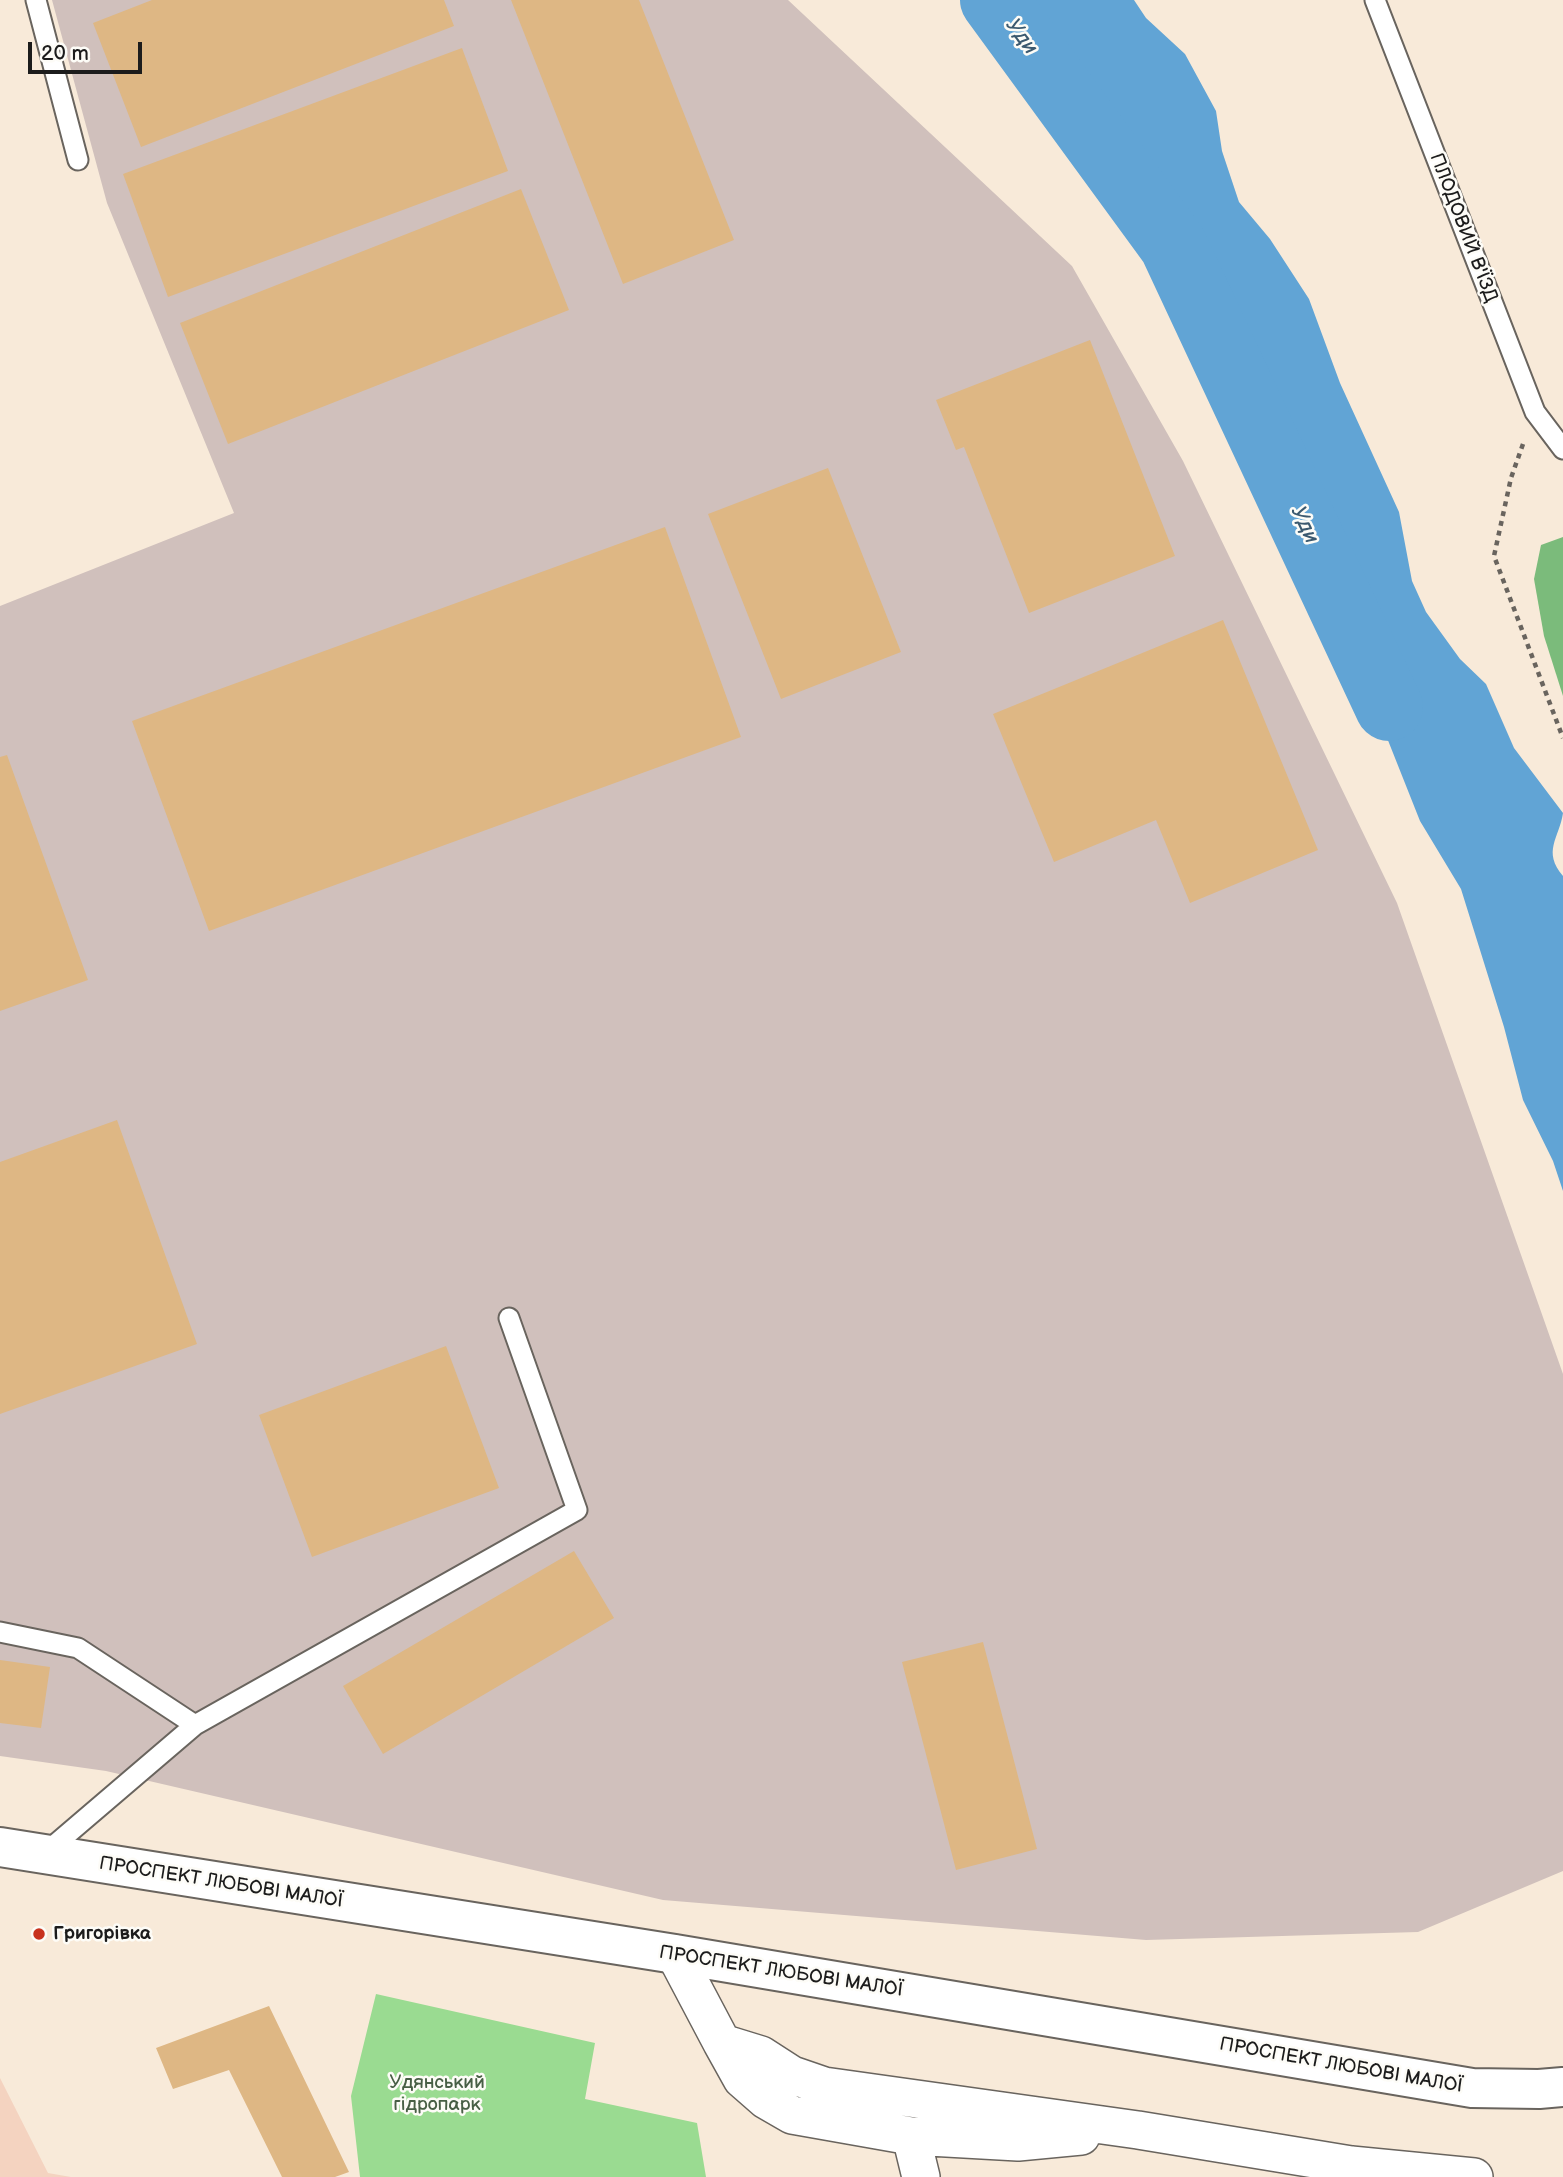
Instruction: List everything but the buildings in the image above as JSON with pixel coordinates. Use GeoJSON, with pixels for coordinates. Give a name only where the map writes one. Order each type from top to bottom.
{"type":"FeatureCollection","features":[{"type":"Feature","properties":{"kind":"main road","name":"ПРОСПЕКТ ЛЮБОВІ МАЛОЇ"},"geometry":{"type":"LineString","coordinates":[[0,1847],[675,1954],[1472,2088],[1563,2087]]}},
{"type":"Feature","properties":{"kind":"street"},"geometry":{"type":"LineString","coordinates":[[675,1954],[742,2079],[766,2099],[792,2115],[911,2136],[1017,2143],[1138,2130]]}},
{"type":"Feature","properties":{"kind":"street"},"geometry":{"type":"LineString","coordinates":[[722,2043],[761,2055],[792,2075],[824,2086],[1138,2130],[1351,2165],[1474,2177]]}},
{"type":"Feature","properties":{"kind":"street"},"geometry":{"type":"LineString","coordinates":[[911,2136],[921,2177]]}},
{"type":"Feature","properties":{"kind":"lane"},"geometry":{"type":"LineString","coordinates":[[37,0],[78,160]]}},
{"type":"Feature","properties":{"kind":"lane","name":"ПЛОДОВИЙ В'ЇЗД"},"geometry":{"type":"LineString","coordinates":[[1376,0],[1535,412],[1563,449]]}},
{"type":"Feature","properties":{"kind":"lane"},"geometry":{"type":"LineString","coordinates":[[43,1855],[195,1725],[577,1510],[509,1318]]}},
{"type":"Feature","properties":{"kind":"lane"},"geometry":{"type":"LineString","coordinates":[[0,1632],[78,1648],[195,1725]]}},
{"type":"Feature","properties":{"kind":"path"},"geometry":{"type":"LineString","coordinates":[[1535,412],[1511,478],[1494,556],[1563,738]]}},
{"type":"Feature","properties":{"kind":"shaded area"},"geometry":{"type":"Polygon","coordinates":[[[52,0],[788,0],[1072,266],[1183,461],[1397,903],[1563,1374],[1563,1871],[1418,1932],[1146,1940],[663,1900],[106,1771],[0,1756],[0,606],[234,513],[107,203],[52,0]]]}},
{"type":"Feature","properties":{"kind":"shaded area"},"geometry":{"type":"Polygon","coordinates":[[[0,2078],[48,2173],[71,2177],[0,2177],[0,2078]]]}},
{"type":"Feature","properties":{"kind":"green space"},"geometry":{"type":"Polygon","coordinates":[[[1563,537],[1563,696],[1544,636],[1534,579],[1541,545],[1563,537]]]}},
{"type":"Feature","properties":{"kind":"green space","name":"Удянський гідропарк"},"geometry":{"type":"Polygon","coordinates":[[[376,1994],[595,2043],[585,2099],[697,2123],[706,2177],[360,2177],[351,2096],[376,1994]]]}},
{"type":"Feature","properties":{"kind":"water"},"geometry":{"type":"Polygon","coordinates":[[[1004,0],[1134,0],[1146,18],[1185,54],[1216,111],[1222,151],[1239,202],[1270,239],[1309,299],[1340,383],[1399,512],[1412,581],[1426,612],[1460,659],[1486,684],[1514,748],[1563,813],[1553,852],[1563,876],[1563,1191],[1553,1161],[1523,1100],[1504,1027],[1461,889],[1420,821],[1370,695],[1346,609],[1325,549],[1299,489],[1232,363],[1174,281],[1118,176],[1064,85],[1004,0]]]}},
{"type":"Feature","properties":{"kind":"waterway","name":"Уди"},"geometry":{"type":"LineString","coordinates":[[994,0],[1173,245],[1389,707]]}},
{"type":"Feature","properties":{"kind":"place","name":"Григорівка"},"geometry":{"type":"Point","coordinates":[39,1934]}}]}
